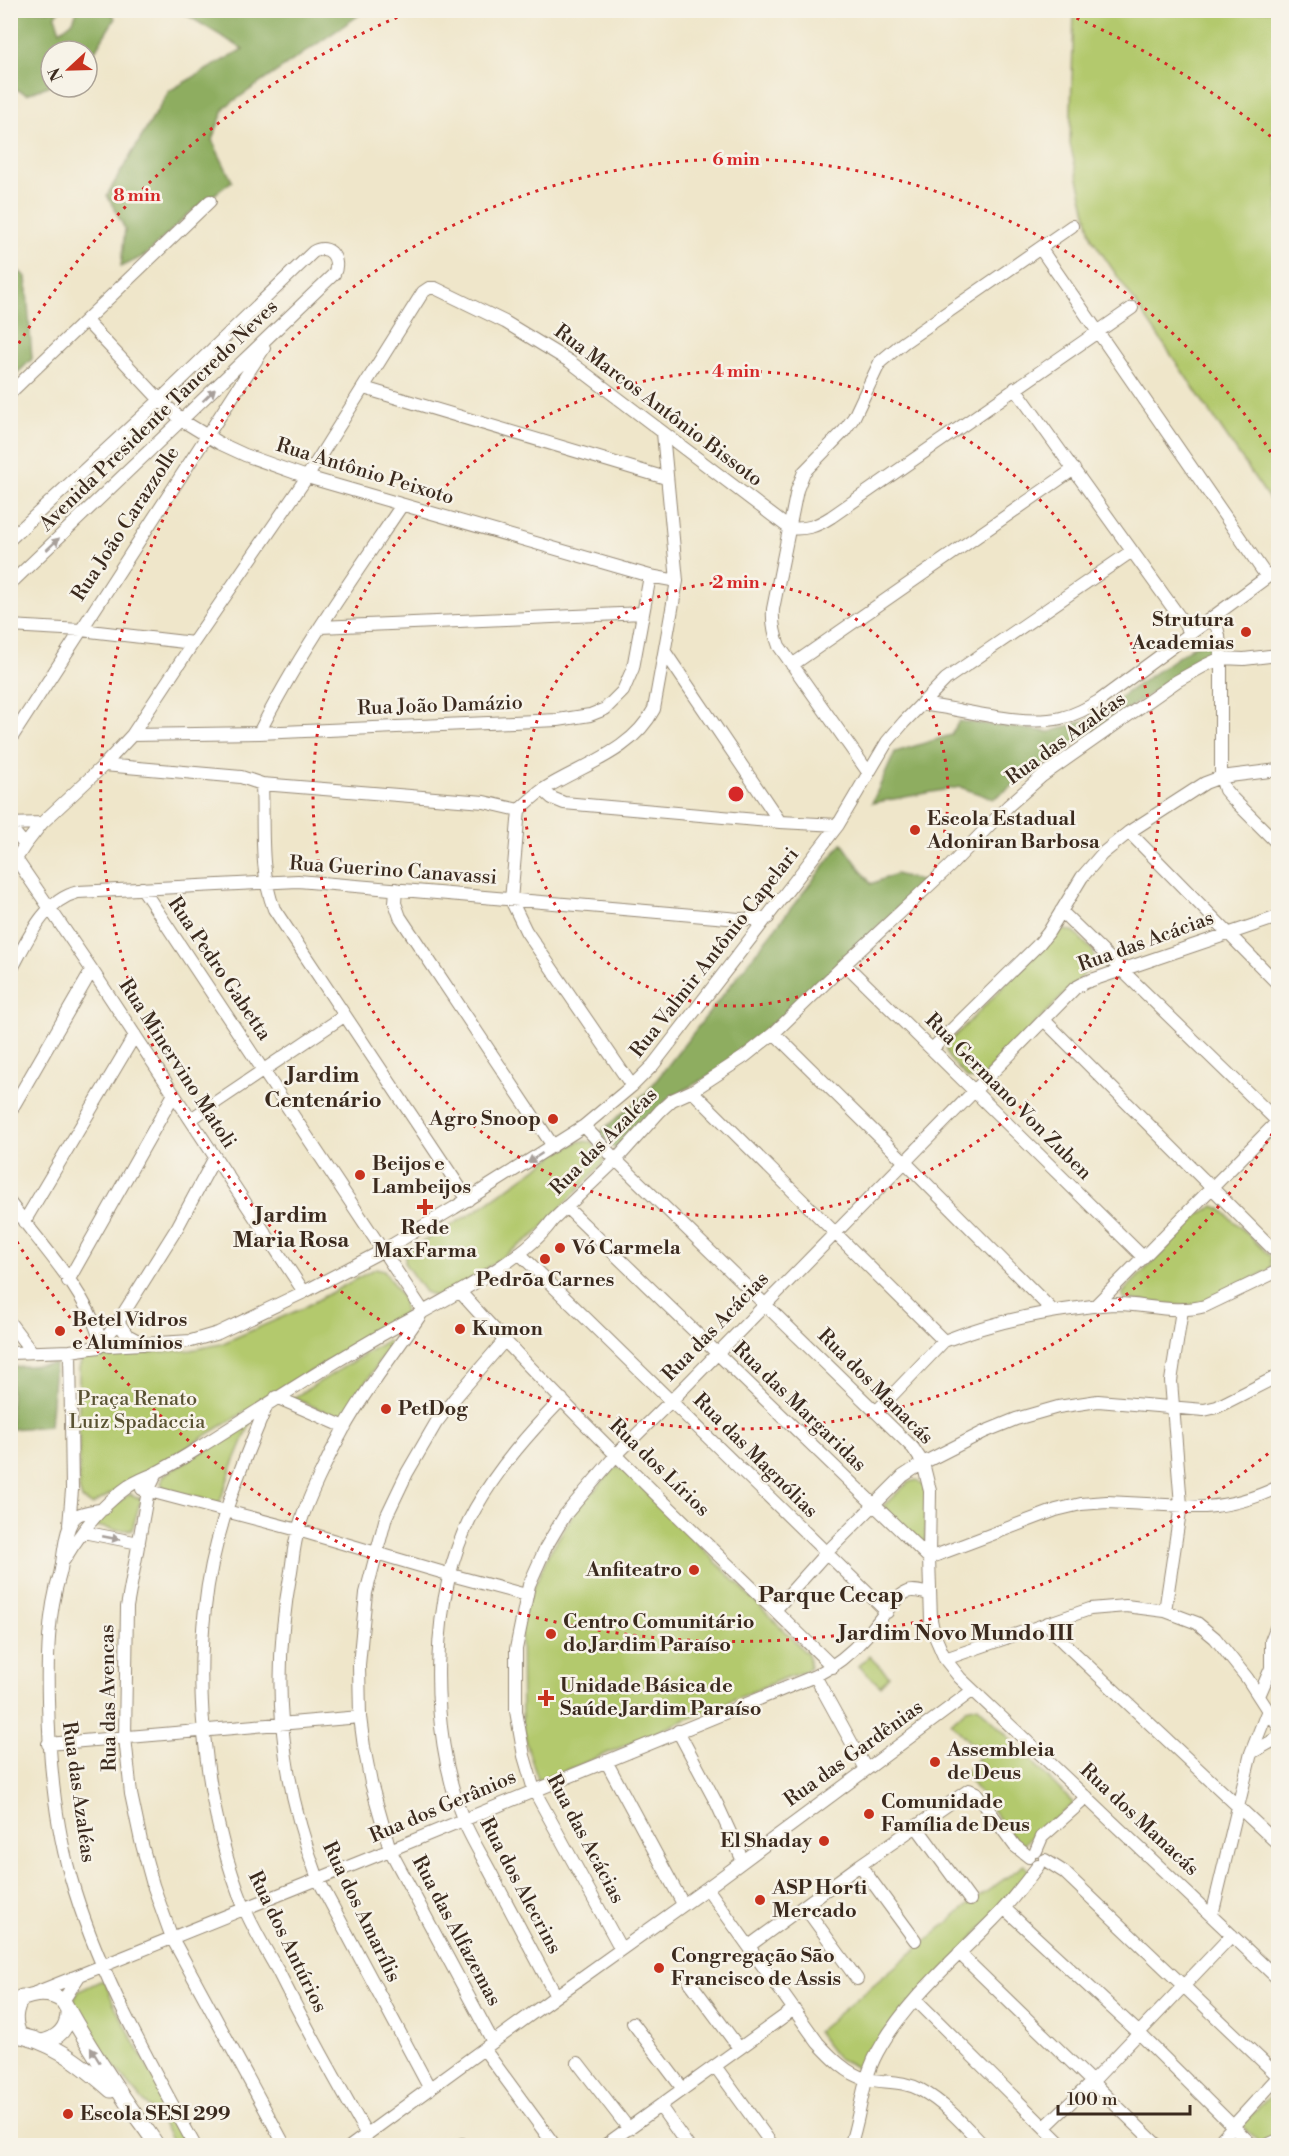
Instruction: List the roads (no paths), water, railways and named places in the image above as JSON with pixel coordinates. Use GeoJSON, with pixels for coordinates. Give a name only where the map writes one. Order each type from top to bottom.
{"type":"FeatureCollection","features":[{"type":"Feature","properties":{"kind":"main road"},"geometry":{"type":"LineString","coordinates":[[127,2104],[88,2070],[42,2042],[15,2035],[16,2001],[48,1993],[65,2005],[127,2104],[147,2128],[157,2145]]}},
{"type":"Feature","properties":{"kind":"main road"},"geometry":{"type":"LineString","coordinates":[[42,2042],[52,2040],[62,2031],[68,2019],[65,2005]]}},
{"type":"Feature","properties":{"kind":"street"},"geometry":{"type":"LineString","coordinates":[[10,393],[210,201]]}},
{"type":"Feature","properties":{"kind":"street"},"geometry":{"type":"LineString","coordinates":[[868,772],[779,646],[772,624],[797,490],[804,472],[844,431],[854,417],[880,362],[903,343],[1072,226]]}},
{"type":"Feature","properties":{"kind":"street"},"geometry":{"type":"LineString","coordinates":[[1040,248],[1267,577]]}},
{"type":"Feature","properties":{"kind":"street","name":"Avenida Presidente Tancredo Neves"},"geometry":{"type":"LineString","coordinates":[[10,539],[160,400],[313,252],[326,249],[333,254],[337,261],[334,274],[10,584]]}},
{"type":"Feature","properties":{"kind":"street","name":"Rua Marcos Antônio Bissoto"},"geometry":{"type":"LineString","coordinates":[[364,388],[423,292],[429,288],[435,288],[533,338],[570,361],[789,528]]}},
{"type":"Feature","properties":{"kind":"street"},"geometry":{"type":"LineString","coordinates":[[789,528],[804,530],[831,517],[1132,308]]}},
{"type":"Feature","properties":{"kind":"street","name":"Rua Antônio Peixoto"},"geometry":{"type":"LineString","coordinates":[[86,321],[160,400],[183,420],[207,436],[245,455],[307,477],[402,505],[651,576],[677,581]]}},
{"type":"Feature","properties":{"kind":"street","name":"Rua João Carazzolle"},"geometry":{"type":"LineString","coordinates":[[10,740],[276,330]]}},
{"type":"Feature","properties":{"kind":"street"},"geometry":{"type":"LineString","coordinates":[[13,858],[42,823],[104,765],[132,735],[307,477],[364,388],[666,478]]}},
{"type":"Feature","properties":{"kind":"street"},"geometry":{"type":"LineString","coordinates":[[1015,388],[1191,633]]}},
{"type":"Feature","properties":{"kind":"street"},"geometry":{"type":"LineString","coordinates":[[632,1086],[526,931],[511,900],[519,810],[543,790],[630,740],[648,720],[654,709],[677,581],[663,433]]}},
{"type":"Feature","properties":{"kind":"street"},"geometry":{"type":"LineString","coordinates":[[792,665],[1074,469]]}},
{"type":"Feature","properties":{"kind":"street"},"geometry":{"type":"LineString","coordinates":[[260,733],[320,627],[402,505]]}},
{"type":"Feature","properties":{"kind":"street","name":"Rua Valmir Antônio Capelari"},"geometry":{"type":"LineString","coordinates":[[10,1353],[70,1351],[103,1342],[191,1341],[218,1333],[382,1251],[468,1200],[584,1126],[632,1086],[653,1065],[838,825],[887,742],[921,704],[946,679],[1132,550]]}},
{"type":"Feature","properties":{"kind":"street"},"geometry":{"type":"LineString","coordinates":[[921,704],[1024,720],[1058,719],[1073,715],[1099,701],[1278,569]]}},
{"type":"Feature","properties":{"kind":"street","name":"Rua João Damázio"},"geometry":{"type":"LineString","coordinates":[[132,735],[260,733],[558,720],[590,715],[605,709],[623,691],[633,668],[651,576]]}},
{"type":"Feature","properties":{"kind":"street"},"geometry":{"type":"LineString","coordinates":[[320,627],[643,612]]}},
{"type":"Feature","properties":{"kind":"street"},"geometry":{"type":"LineString","coordinates":[[1211,620],[1217,627],[1221,658],[1221,777],[1231,797],[1278,844]]}},
{"type":"Feature","properties":{"kind":"street"},"geometry":{"type":"LineString","coordinates":[[10,626],[81,630],[193,643]]}},
{"type":"Feature","properties":{"kind":"street"},"geometry":{"type":"LineString","coordinates":[[665,652],[780,822]]}},
{"type":"Feature","properties":{"kind":"street","name":"Rua das Azaléas"},"geometry":{"type":"LineString","coordinates":[[64,1560],[80,1536],[130,1485],[195,1450],[272,1400],[423,1311],[460,1293],[519,1253],[546,1230],[566,1207],[616,1160],[672,1100],[692,1091],[744,1057],[774,1033],[950,866],[1008,806],[1042,776],[1177,681],[1203,666],[1221,658],[1244,659],[1278,655]]}},
{"type":"Feature","properties":{"kind":"street"},"geometry":{"type":"LineString","coordinates":[[104,765],[241,777],[262,784],[483,802],[519,810]]}},
{"type":"Feature","properties":{"kind":"street"},"geometry":{"type":"LineString","coordinates":[[932,1049],[1039,944],[1095,862],[1130,832],[1192,790],[1221,777],[1278,770]]}},
{"type":"Feature","properties":{"kind":"street"},"geometry":{"type":"LineString","coordinates":[[262,784],[267,882],[274,909],[468,1200]]}},
{"type":"Feature","properties":{"kind":"street"},"geometry":{"type":"LineString","coordinates":[[543,790],[552,798],[564,803],[838,825]]}},
{"type":"Feature","properties":{"kind":"street"},"geometry":{"type":"LineString","coordinates":[[10,825],[42,823]]}},
{"type":"Feature","properties":{"kind":"street"},"geometry":{"type":"LineString","coordinates":[[808,824],[823,845]]}},
{"type":"Feature","properties":{"kind":"street"},"geometry":{"type":"LineString","coordinates":[[10,825],[25,844]]}},
{"type":"Feature","properties":{"kind":"street"},"geometry":{"type":"LineString","coordinates":[[1130,832],[1278,984]]}},
{"type":"Feature","properties":{"kind":"street","name":"Rua Minervino Matoli"},"geometry":{"type":"LineString","coordinates":[[13,858],[92,970],[304,1292]]}},
{"type":"Feature","properties":{"kind":"street","name":"Rua Guerino Canavassi"},"geometry":{"type":"LineString","coordinates":[[49,907],[66,895],[78,892],[298,881],[739,919],[768,918]]}},
{"type":"Feature","properties":{"kind":"street","name":"Rua Pedro Gabetta"},"geometry":{"type":"LineString","coordinates":[[142,888],[423,1311]]}},
{"type":"Feature","properties":{"kind":"street"},"geometry":{"type":"LineString","coordinates":[[396,889],[395,903],[411,936],[553,1146]]}},
{"type":"Feature","properties":{"kind":"street"},"geometry":{"type":"LineString","coordinates":[[10,972],[49,907]]}},
{"type":"Feature","properties":{"kind":"street"},"geometry":{"type":"LineString","coordinates":[[1061,910],[1278,1121],[1095,1306]]}},
{"type":"Feature","properties":{"kind":"street","name":"Rua das Acácias"},"geometry":{"type":"LineString","coordinates":[[621,1949],[534,1790],[524,1756],[516,1711],[515,1677],[518,1641],[526,1595],[546,1547],[565,1515],[616,1455],[1081,985],[1278,917]]}},
{"type":"Feature","properties":{"kind":"street"},"geometry":{"type":"LineString","coordinates":[[739,919],[749,942]]}},
{"type":"Feature","properties":{"kind":"street","name":"Rua Germano Von Zuben"},"geometry":{"type":"LineString","coordinates":[[845,964],[1143,1257]]}},
{"type":"Feature","properties":{"kind":"street"},"geometry":{"type":"LineString","coordinates":[[10,1112],[92,970]]}},
{"type":"Feature","properties":{"kind":"street"},"geometry":{"type":"LineString","coordinates":[[190,1119],[344,1017]]}},
{"type":"Feature","properties":{"kind":"street"},"geometry":{"type":"LineString","coordinates":[[1045,1021],[1278,1254]]}},
{"type":"Feature","properties":{"kind":"street"},"geometry":{"type":"LineString","coordinates":[[774,1033],[1053,1311]]}},
{"type":"Feature","properties":{"kind":"street"},"geometry":{"type":"LineString","coordinates":[[24,1222],[135,1035]]}},
{"type":"Feature","properties":{"kind":"street"},"geometry":{"type":"LineString","coordinates":[[692,1091],[836,1231],[944,1341]]}},
{"type":"Feature","properties":{"kind":"street"},"geometry":{"type":"LineString","coordinates":[[68,1281],[174,1094]]}},
{"type":"Feature","properties":{"kind":"street","name":"Rua dos Manacás"},"geometry":{"type":"LineString","coordinates":[[584,1126],[616,1160],[913,1448],[923,1463],[930,1491],[928,1558],[931,1620],[934,1634],[945,1659],[972,1691],[1278,1979]]}},
{"type":"Feature","properties":{"kind":"street"},"geometry":{"type":"LineString","coordinates":[[10,1203],[68,1281],[94,1321],[103,1342],[177,1228],[215,1156]]}},
{"type":"Feature","properties":{"kind":"street","name":"Rua das Margaridas"},"geometry":{"type":"LineString","coordinates":[[566,1207],[928,1558]]}},
{"type":"Feature","properties":{"kind":"street","name":"Rua das Magnólias"},"geometry":{"type":"LineString","coordinates":[[519,1253],[886,1612]]}},
{"type":"Feature","properties":{"kind":"street"},"geometry":{"type":"LineString","coordinates":[[876,1412],[944,1341],[1008,1321],[1053,1311],[1118,1304],[1193,1310],[1278,1270]]}},
{"type":"Feature","properties":{"kind":"street","name":"Rua dos Lírios"},"geometry":{"type":"LineString","coordinates":[[460,1293],[616,1455],[833,1667]]}},
{"type":"Feature","properties":{"kind":"street"},"geometry":{"type":"LineString","coordinates":[[1165,1611],[1181,1505],[1172,1381],[1182,1310]]}},
{"type":"Feature","properties":{"kind":"street","name":"Rua dos Amarílis"},"geometry":{"type":"LineString","coordinates":[[423,1311],[345,1427],[313,1492],[298,1530],[284,1605],[281,1635],[281,1725],[295,1809],[318,1879],[430,2089]]}},
{"type":"Feature","properties":{"kind":"street"},"geometry":{"type":"LineString","coordinates":[[118,1322],[127,1335],[143,1343]]}},
{"type":"Feature","properties":{"kind":"street"},"geometry":{"type":"LineString","coordinates":[[10,1323],[32,1352]]}},
{"type":"Feature","properties":{"kind":"street","name":"Rua das Alfazemas"},"geometry":{"type":"LineString","coordinates":[[504,1341],[436,1423],[407,1473],[386,1517],[366,1593],[361,1631],[360,1717],[371,1783],[390,1850],[488,2046],[555,2145]]}},
{"type":"Feature","properties":{"kind":"street"},"geometry":{"type":"LineString","coordinates":[[70,1351],[73,1520],[80,1536],[139,1543]]}},
{"type":"Feature","properties":{"kind":"street"},"geometry":{"type":"LineString","coordinates":[[775,1610],[826,1553],[903,1476],[923,1463],[984,1432],[1016,1419],[1058,1407],[1098,1401],[1204,1410],[1217,1407],[1278,1376]]}},
{"type":"Feature","properties":{"kind":"street","name":"Rua dos Alecrins"},"geometry":{"type":"LineString","coordinates":[[556,1996],[463,1820],[448,1770],[439,1714],[438,1668],[442,1616],[451,1575],[474,1511],[496,1474],[525,1436],[562,1399]]}},
{"type":"Feature","properties":{"kind":"street"},"geometry":{"type":"LineString","coordinates":[[272,1400],[345,1427]]}},
{"type":"Feature","properties":{"kind":"street","name":"Rua dos Antúrios"},"geometry":{"type":"LineString","coordinates":[[272,1400],[244,1458],[212,1564],[205,1607],[202,1651],[204,1731],[208,1771],[227,1858],[245,1908],[305,2024],[367,2135]]}},
{"type":"Feature","properties":{"kind":"street","name":"Rua das Avencas"},"geometry":{"type":"LineString","coordinates":[[157,1472],[148,1491],[127,1607],[125,1737],[131,1794],[153,1885],[172,1938],[285,2145]]}},
{"type":"Feature","properties":{"kind":"street"},"geometry":{"type":"LineString","coordinates":[[130,1485],[526,1595]]}},
{"type":"Feature","properties":{"kind":"street"},"geometry":{"type":"LineString","coordinates":[[928,1558],[1056,1510],[1081,1504],[1107,1502],[1221,1506],[1260,1495],[1278,1487]]}},
{"type":"Feature","properties":{"kind":"street","name":"Rua das Azaléas"},"geometry":{"type":"LineString","coordinates":[[104,1509],[73,1520],[52,1599],[48,1744],[61,1837],[80,1908],[102,1965],[134,2033],[195,2145]]}},
{"type":"Feature","properties":{"kind":"street","name":"Rua dos Gerânios"},"geometry":{"type":"LineString","coordinates":[[16,2001],[815,1676],[833,1667],[867,1635],[901,1596],[908,1592],[930,1594]]}},
{"type":"Feature","properties":{"kind":"street"},"geometry":{"type":"LineString","coordinates":[[945,1659],[1090,1609],[1106,1606],[1165,1611],[1197,1623],[1215,1638],[1247,1678],[1278,1726]]}},
{"type":"Feature","properties":{"kind":"street"},"geometry":{"type":"LineString","coordinates":[[1048,1623],[1066,1645],[1278,1844]]}},
{"type":"Feature","properties":{"kind":"street"},"geometry":{"type":"LineString","coordinates":[[1259,1696],[1271,1668],[1271,1641],[1278,1623]]}},
{"type":"Feature","properties":{"kind":"street"},"geometry":{"type":"LineString","coordinates":[[1247,1678],[1271,1668]]}},
{"type":"Feature","properties":{"kind":"street"},"geometry":{"type":"LineString","coordinates":[[815,1676],[866,1769]]}},
{"type":"Feature","properties":{"kind":"street","name":"Rua das Gardênias"},"geometry":{"type":"LineString","coordinates":[[351,2145],[707,1888],[972,1691]]}},
{"type":"Feature","properties":{"kind":"street"},"geometry":{"type":"LineString","coordinates":[[1212,1915],[1251,1753],[1268,1710]]}},
{"type":"Feature","properties":{"kind":"street"},"geometry":{"type":"LineString","coordinates":[[48,1744],[360,1717]]}},
{"type":"Feature","properties":{"kind":"street"},"geometry":{"type":"LineString","coordinates":[[678,1731],[717,1804],[743,1861]]}},
{"type":"Feature","properties":{"kind":"street"},"geometry":{"type":"LineString","coordinates":[[1251,1753],[1278,1738]]}},
{"type":"Feature","properties":{"kind":"street"},"geometry":{"type":"LineString","coordinates":[[606,1761],[683,1904]]}},
{"type":"Feature","properties":{"kind":"street"},"geometry":{"type":"LineString","coordinates":[[749,1946],[860,1864],[969,1790],[976,1793],[1015,1846],[1064,1872],[1278,2076],[1215,2145]]}},
{"type":"Feature","properties":{"kind":"street"},"geometry":{"type":"LineString","coordinates":[[850,2145],[856,2128],[866,2079],[887,2037],[916,2000],[1004,1908],[1037,1858],[1042,1838],[1086,1797]]}},
{"type":"Feature","properties":{"kind":"street"},"geometry":{"type":"LineString","coordinates":[[916,1826],[970,1900]]}},
{"type":"Feature","properties":{"kind":"street"},"geometry":{"type":"LineString","coordinates":[[860,1864],[915,1940]]}},
{"type":"Feature","properties":{"kind":"street"},"geometry":{"type":"LineString","coordinates":[[707,1888],[818,2043],[836,2061],[866,2079],[900,2082],[921,2090],[939,2102],[984,2145]]}},
{"type":"Feature","properties":{"kind":"street"},"geometry":{"type":"LineString","coordinates":[[804,1906],[857,1979]]}},
{"type":"Feature","properties":{"kind":"street"},"geometry":{"type":"LineString","coordinates":[[1004,1908],[1138,2032],[1253,2145]]}},
{"type":"Feature","properties":{"kind":"street"},"geometry":{"type":"LineString","coordinates":[[1045,2127],[1093,2081],[1232,1935]]}},
{"type":"Feature","properties":{"kind":"street"},"geometry":{"type":"LineString","coordinates":[[959,1953],[1093,2081],[1150,2143]]}},
{"type":"Feature","properties":{"kind":"street","name":"Rua dos Gerânios"},"geometry":{"type":"LineString","coordinates":[[65,2005],[80,1976]]}},
{"type":"Feature","properties":{"kind":"street"},"geometry":{"type":"LineString","coordinates":[[690,1982],[739,2049]]}},
{"type":"Feature","properties":{"kind":"street"},"geometry":{"type":"LineString","coordinates":[[916,2000],[1064,2145]]}},
{"type":"Feature","properties":{"kind":"street"},"geometry":{"type":"LineString","coordinates":[[604,2145],[794,2009]]}},
{"type":"Feature","properties":{"kind":"street"},"geometry":{"type":"LineString","coordinates":[[633,2023],[683,2090]]}},
{"type":"Feature","properties":{"kind":"street"},"geometry":{"type":"LineString","coordinates":[[578,2062],[629,2129]]}},
{"type":"Feature","properties":{"kind":"street"},"geometry":{"type":"LineString","coordinates":[[715,2066],[773,2145]]}},
{"type":"Feature","properties":{"kind":"street"},"geometry":{"type":"LineString","coordinates":[[660,2106],[688,2145]]}},
{"type":"Feature","properties":{"kind":"street"},"geometry":{"type":"LineString","coordinates":[[1265,2145],[1278,2140]]}},
{"type":"Feature","properties":{"kind":"place","name":"Strutura Academias"},"geometry":{"type":"Point","coordinates":[1246,632]}},
{"type":"Feature","properties":{"kind":"place","name":"Escola Estadual Adoniran Barbosa"},"geometry":{"type":"Point","coordinates":[915,830]}},
{"type":"Feature","properties":{"kind":"place","name":"Agro Snoop"},"geometry":{"type":"Point","coordinates":[553,1119]}},
{"type":"Feature","properties":{"kind":"place","name":"Beijos e Lambeijos"},"geometry":{"type":"Point","coordinates":[360,1175]}},
{"type":"Feature","properties":{"kind":"place","name":"Rede MaxFarma"},"geometry":{"type":"Point","coordinates":[425,1207]}},
{"type":"Feature","properties":{"kind":"place","name":"Vó Carmela"},"geometry":{"type":"Point","coordinates":[560,1248]}},
{"type":"Feature","properties":{"kind":"place","name":"Pedrõa Carnes"},"geometry":{"type":"Point","coordinates":[545,1259]}},
{"type":"Feature","properties":{"kind":"place","name":"Kumon"},"geometry":{"type":"Point","coordinates":[460,1329]}},
{"type":"Feature","properties":{"kind":"place","name":"Betel Vidros e Alumínios"},"geometry":{"type":"Point","coordinates":[60,1331]}},
{"type":"Feature","properties":{"kind":"place","name":"PetDog"},"geometry":{"type":"Point","coordinates":[386,1409]}},
{"type":"Feature","properties":{"kind":"place","name":"Anfiteatro"},"geometry":{"type":"Point","coordinates":[694,1570]}},
{"type":"Feature","properties":{"kind":"place","name":"Centro Comunitário do Jardim Paraíso"},"geometry":{"type":"Point","coordinates":[551,1634]}},
{"type":"Feature","properties":{"kind":"place","name":"Unidade Básica de Saúde Jardim Paraíso"},"geometry":{"type":"Point","coordinates":[546,1698]}},
{"type":"Feature","properties":{"kind":"place","name":"Assembleia de Deus"},"geometry":{"type":"Point","coordinates":[935,1762]}},
{"type":"Feature","properties":{"kind":"place","name":"Comunidade Família de Deus"},"geometry":{"type":"Point","coordinates":[869,1814]}},
{"type":"Feature","properties":{"kind":"place","name":"El Shaday"},"geometry":{"type":"Point","coordinates":[824,1841]}},
{"type":"Feature","properties":{"kind":"place","name":"ASP Horti Mercado"},"geometry":{"type":"Point","coordinates":[760,1900]}},
{"type":"Feature","properties":{"kind":"place","name":"Congregação São Francisco de Assis"},"geometry":{"type":"Point","coordinates":[659,1968]}},
{"type":"Feature","properties":{"kind":"place","name":"Escola SESI 299"},"geometry":{"type":"Point","coordinates":[68,2114]}},
{"type":"Feature","properties":{"kind":"district","name":"Jardim Centenário"},"geometry":{"type":"Point","coordinates":[323,1088]}},
{"type":"Feature","properties":{"kind":"district","name":"Jardim Maria Rosa"},"geometry":{"type":"Point","coordinates":[291,1228]}},
{"type":"Feature","properties":{"kind":"district","name":"Parque Cecap"},"geometry":{"type":"Point","coordinates":[831,1595]}},
{"type":"Feature","properties":{"kind":"district","name":"Jardim Novo Mundo III"},"geometry":{"type":"Point","coordinates":[956,1633]}},
{"type":"Feature","properties":{"kind":"park label","name":"Praça Renato Luiz Spadaccia"},"geometry":{"type":"Point","coordinates":[137,1410]}}]}
